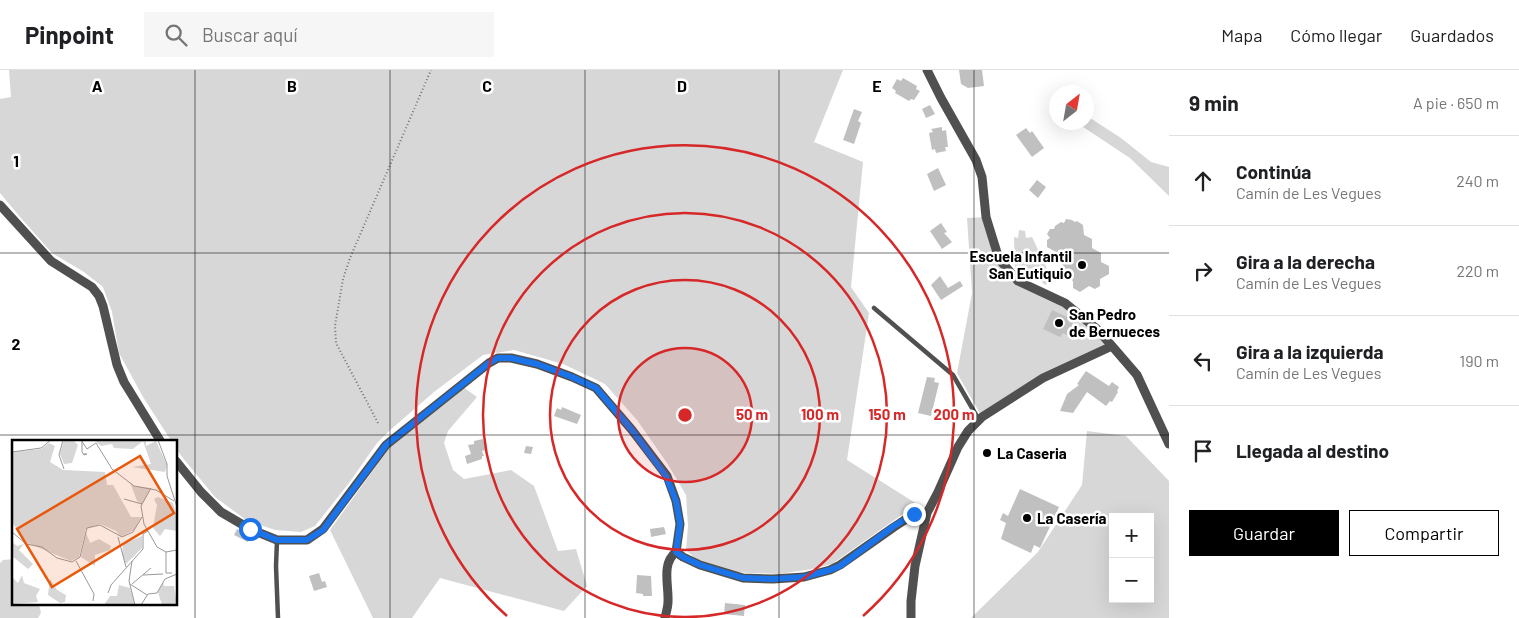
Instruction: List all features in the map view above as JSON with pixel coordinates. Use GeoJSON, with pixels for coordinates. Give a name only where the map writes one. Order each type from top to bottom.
{"type":"FeatureCollection","features":[{"type":"Feature","properties":{"kind":"street"},"geometry":{"type":"LineString","coordinates":[[927,70],[940,98],[976,160],[982,177],[986,217],[999,259],[1018,281],[1065,303],[1097,329],[1137,375],[1169,444]]}},
{"type":"Feature","properties":{"kind":"street"},"geometry":{"type":"LineString","coordinates":[[0,205],[51,261],[92,288],[99,296],[117,365],[124,382],[160,440]]}},
{"type":"Feature","properties":{"kind":"street"},"geometry":{"type":"LineString","coordinates":[[911,618],[915,566],[927,513],[968,431],[991,410],[1043,378],[1112,346]]}},
{"type":"Feature","properties":{"kind":"street"},"geometry":{"type":"LineString","coordinates":[[178,463],[201,492],[221,512],[250,529],[277,540],[307,540],[323,530],[386,445],[489,363],[498,358],[511,358],[537,364],[596,388],[632,430],[666,476],[676,501],[680,524],[676,552],[671,556],[666,566],[668,604],[665,618]]}},
{"type":"Feature","properties":{"kind":"street"},"geometry":{"type":"LineString","coordinates":[[676,552],[700,565],[743,578],[804,577],[840,566],[894,526],[914,514],[927,513]]}},
{"type":"Feature","properties":{"kind":"lane"},"geometry":{"type":"LineString","coordinates":[[874,308],[953,375],[979,420]]}},
{"type":"Feature","properties":{"kind":"lane"},"geometry":{"type":"LineString","coordinates":[[277,540],[278,618]]}},
{"type":"Feature","properties":{"kind":"path"},"geometry":{"type":"LineString","coordinates":[[378,423],[336,343],[335,326],[342,279],[431,70]]}},
{"type":"Feature","properties":{"kind":"shaded area"},"geometry":{"type":"Polygon","coordinates":[[[9,70],[843,70],[814,142],[863,162],[851,287],[869,313],[847,460],[917,504],[832,564],[812,569],[779,574],[731,572],[696,559],[686,550],[688,526],[686,495],[667,463],[637,420],[605,384],[563,364],[514,350],[483,355],[434,392],[388,432],[377,443],[349,483],[315,526],[301,532],[275,530],[246,520],[215,497],[182,457],[178,451],[178,440],[171,440],[143,397],[119,353],[112,312],[103,287],[84,272],[52,253],[0,193],[0,99],[11,97],[9,70]]]}},
{"type":"Feature","properties":{"kind":"shaded area"},"geometry":{"type":"Polygon","coordinates":[[[1094,121],[1121,138],[1151,162],[1169,167],[1169,196],[1130,158],[1088,130],[1094,130],[1094,121]]]}},
{"type":"Feature","properties":{"kind":"shaded area"},"geometry":{"type":"Polygon","coordinates":[[[986,217],[999,259],[1010,273],[1050,295],[1112,346],[1043,378],[982,417],[957,373],[972,293],[967,218],[986,217]]]}},
{"type":"Feature","properties":{"kind":"shaded area"},"geometry":{"type":"Polygon","coordinates":[[[1019,230],[1025,231],[1026,238],[1032,237],[1053,281],[1045,285],[1036,276],[1028,274],[1027,271],[1015,270],[1014,237],[1018,238],[1019,230]]]}},
{"type":"Feature","properties":{"kind":"shaded area"},"geometry":{"type":"Polygon","coordinates":[[[463,387],[477,397],[448,431],[444,443],[453,470],[464,479],[511,470],[534,486],[558,551],[576,549],[587,586],[564,611],[440,578],[412,618],[373,618],[330,530],[390,447],[463,387]]]}},
{"type":"Feature","properties":{"kind":"shaded area"},"geometry":{"type":"Polygon","coordinates":[[[1087,431],[1126,436],[1169,481],[1169,618],[971,618],[1038,552],[1082,485],[1087,431]]]}},
{"type":"Feature","properties":{"kind":"shaded area"},"geometry":{"type":"Polygon","coordinates":[[[12,559],[12,606],[39,606],[41,613],[38,618],[0,618],[0,563],[3,560],[12,559]]]}},
{"type":"Feature","properties":{"kind":"building"},"geometry":{"type":"Polygon","coordinates":[[[959,70],[982,70],[984,86],[968,88],[961,84],[959,70]]]}},
{"type":"Feature","properties":{"kind":"building"},"geometry":{"type":"Polygon","coordinates":[[[903,78],[917,86],[916,89],[920,91],[914,100],[911,99],[909,101],[895,93],[896,91],[892,88],[897,79],[901,81],[903,78]]]}},
{"type":"Feature","properties":{"kind":"building"},"geometry":{"type":"Polygon","coordinates":[[[930,105],[935,114],[926,118],[922,109],[930,105]]]}},
{"type":"Feature","properties":{"kind":"building"},"geometry":{"type":"Polygon","coordinates":[[[854,109],[862,112],[858,121],[861,123],[854,144],[843,140],[854,109]]]}},
{"type":"Feature","properties":{"kind":"building"},"geometry":{"type":"Polygon","coordinates":[[[942,127],[942,131],[946,130],[948,147],[945,147],[946,151],[936,153],[935,149],[932,150],[929,133],[933,132],[931,129],[942,127]]]}},
{"type":"Feature","properties":{"kind":"building"},"geometry":{"type":"Polygon","coordinates":[[[1026,128],[1030,133],[1032,131],[1044,148],[1032,157],[1016,135],[1026,128]]]}},
{"type":"Feature","properties":{"kind":"building"},"geometry":{"type":"Polygon","coordinates":[[[938,168],[946,185],[934,191],[927,174],[938,168]]]}},
{"type":"Feature","properties":{"kind":"building"},"geometry":{"type":"Polygon","coordinates":[[[1037,180],[1046,187],[1038,198],[1029,190],[1037,180]]]}},
{"type":"Feature","properties":{"kind":"building"},"geometry":{"type":"Polygon","coordinates":[[[1066,219],[1077,221],[1083,225],[1084,235],[1092,239],[1092,248],[1101,253],[1101,262],[1109,266],[1109,274],[1100,279],[1100,286],[1095,289],[1089,286],[1080,292],[1073,288],[1073,281],[1065,277],[1063,265],[1056,261],[1056,252],[1047,247],[1047,240],[1050,238],[1047,234],[1050,229],[1054,229],[1061,222],[1064,223],[1066,219]]]}},
{"type":"Feature","properties":{"kind":"building"},"geometry":{"type":"Polygon","coordinates":[[[941,223],[947,232],[944,233],[952,242],[942,249],[930,231],[941,223]]]}},
{"type":"Feature","properties":{"kind":"building"},"geometry":{"type":"Polygon","coordinates":[[[940,276],[948,288],[960,281],[963,286],[941,300],[931,285],[940,276]]]}},
{"type":"Feature","properties":{"kind":"building","name":"San Pedro de Bernueces"},"geometry":{"type":"Polygon","coordinates":[[[1052,310],[1074,320],[1071,327],[1074,329],[1071,337],[1063,333],[1060,337],[1043,329],[1052,310]]]}},
{"type":"Feature","properties":{"kind":"building"},"geometry":{"type":"Polygon","coordinates":[[[1086,371],[1109,386],[1112,382],[1119,387],[1112,402],[1110,401],[1106,406],[1087,392],[1073,413],[1060,411],[1067,394],[1079,385],[1077,384],[1086,371]]]}},
{"type":"Feature","properties":{"kind":"building"},"geometry":{"type":"Polygon","coordinates":[[[927,377],[935,378],[934,382],[939,383],[931,416],[918,413],[927,377]]]}},
{"type":"Feature","properties":{"kind":"building"},"geometry":{"type":"Polygon","coordinates":[[[562,407],[581,415],[577,424],[554,416],[557,408],[561,410],[562,407]]]}},
{"type":"Feature","properties":{"kind":"building"},"geometry":{"type":"Polygon","coordinates":[[[483,439],[486,450],[482,451],[484,456],[482,456],[482,459],[467,464],[465,456],[471,454],[468,445],[483,439]]]}},
{"type":"Feature","properties":{"kind":"building"},"geometry":{"type":"Polygon","coordinates":[[[526,446],[533,447],[531,454],[524,453],[526,446]]]}},
{"type":"Feature","properties":{"kind":"building","name":"La Casería"},"geometry":{"type":"Polygon","coordinates":[[[1020,489],[1059,507],[1040,548],[1034,545],[1031,553],[1001,539],[1006,523],[1000,520],[1003,513],[1008,516],[1020,489]]]}},
{"type":"Feature","properties":{"kind":"building"},"geometry":{"type":"Polygon","coordinates":[[[664,527],[666,534],[651,537],[650,529],[664,527]]]}},
{"type":"Feature","properties":{"kind":"building"},"geometry":{"type":"Polygon","coordinates":[[[237,529],[250,536],[248,542],[234,535],[237,529]]]}},
{"type":"Feature","properties":{"kind":"building"},"geometry":{"type":"Polygon","coordinates":[[[319,573],[322,582],[325,581],[327,587],[314,591],[309,576],[319,573]]]}},
{"type":"Feature","properties":{"kind":"building"},"geometry":{"type":"Polygon","coordinates":[[[637,575],[651,576],[652,596],[643,596],[643,594],[636,593],[637,575]]]}},
{"type":"Feature","properties":{"kind":"building"},"geometry":{"type":"Polygon","coordinates":[[[725,603],[745,605],[744,616],[724,614],[725,603]]]}},
{"type":"Feature","properties":{"kind":"place","name":"Escuela Infantil San Eutiquio"},"geometry":{"type":"Point","coordinates":[1082,265]}},
{"type":"Feature","properties":{"kind":"place","name":"San Pedro de Bernueces"},"geometry":{"type":"Point","coordinates":[1059,323]}},
{"type":"Feature","properties":{"kind":"place","name":"La Caseria"},"geometry":{"type":"Point","coordinates":[987,453]}},
{"type":"Feature","properties":{"kind":"place","name":"La Casería"},"geometry":{"type":"Point","coordinates":[1027,518]}},
{"type":"Feature","properties":{"kind":"route"},"geometry":{"type":"LineString","coordinates":[[250,529],[277,540],[307,540],[323,530],[386,445],[471,376],[498,358],[511,358],[537,364],[596,388],[632,430],[666,476],[676,501],[680,524],[676,552],[700,565],[743,578],[804,577],[840,566],[894,526],[914,514]]}}]}
